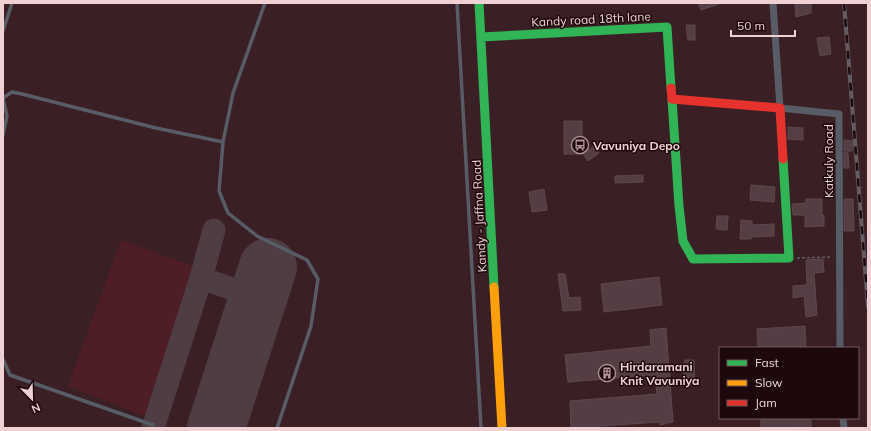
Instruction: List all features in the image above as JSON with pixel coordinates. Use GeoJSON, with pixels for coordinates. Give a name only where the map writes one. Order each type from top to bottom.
{"type":"FeatureCollection","features":[{"type":"Feature","properties":{"kind":"main road","name":"Kandy - Jaffna Road"},"geometry":{"type":"LineString","coordinates":[[479,3],[502,428]]}},
{"type":"Feature","properties":{"kind":"main road","name":"Kandy road 18th lane"},"geometry":{"type":"LineString","coordinates":[[481,37],[667,27],[672,99]]}},
{"type":"Feature","properties":{"kind":"main road"},"geometry":{"type":"LineString","coordinates":[[672,99],[780,108],[789,258],[692,259],[683,241],[678,206],[672,99]]}},
{"type":"Feature","properties":{"kind":"street"},"geometry":{"type":"LineString","coordinates":[[773,3],[780,108]]}},
{"type":"Feature","properties":{"kind":"street","name":"Katkuly Road"},"geometry":{"type":"LineString","coordinates":[[780,108],[839,114],[840,347]]}},
{"type":"Feature","properties":{"kind":"lane"},"geometry":{"type":"LineString","coordinates":[[3,31],[12,3]]}},
{"type":"Feature","properties":{"kind":"lane"},"geometry":{"type":"LineString","coordinates":[[265,3],[233,93],[223,142],[219,191],[228,213],[257,236],[307,260],[318,279],[311,326],[277,428]]}},
{"type":"Feature","properties":{"kind":"lane"},"geometry":{"type":"LineString","coordinates":[[457,3],[481,428]]}},
{"type":"Feature","properties":{"kind":"lane"},"geometry":{"type":"LineString","coordinates":[[3,135],[7,116],[3,98],[12,92],[150,126],[223,142]]}},
{"type":"Feature","properties":{"kind":"lane"},"geometry":{"type":"LineString","coordinates":[[3,359],[10,375],[154,425]]}},
{"type":"Feature","properties":{"kind":"path"},"geometry":{"type":"LineString","coordinates":[[789,258],[840,257]]}},
{"type":"Feature","properties":{"kind":"shaded area"},"geometry":{"type":"Polygon","coordinates":[[[121,240],[203,270],[155,420],[68,386],[121,240]]]}},
{"type":"Feature","properties":{"kind":"building"},"geometry":{"type":"Polygon","coordinates":[[[698,3],[719,3],[719,4],[701,10],[698,3]]]}},
{"type":"Feature","properties":{"kind":"building"},"geometry":{"type":"Polygon","coordinates":[[[811,3],[811,13],[796,17],[795,4],[811,3]]]}},
{"type":"Feature","properties":{"kind":"building"},"geometry":{"type":"Polygon","coordinates":[[[686,25],[695,25],[695,40],[688,40],[686,25]]]}},
{"type":"Feature","properties":{"kind":"building"},"geometry":{"type":"Polygon","coordinates":[[[829,37],[831,54],[820,56],[817,38],[829,37]]]}},
{"type":"Feature","properties":{"kind":"building"},"geometry":{"type":"Polygon","coordinates":[[[564,121],[582,121],[582,154],[564,154],[564,121]]]}},
{"type":"Feature","properties":{"kind":"building"},"geometry":{"type":"Polygon","coordinates":[[[788,127],[803,128],[803,140],[788,139],[788,127]]]}},
{"type":"Feature","properties":{"kind":"building"},"geometry":{"type":"Polygon","coordinates":[[[844,140],[853,141],[852,151],[844,151],[844,140]]]}},
{"type":"Feature","properties":{"kind":"building"},"geometry":{"type":"Polygon","coordinates":[[[594,146],[599,153],[588,161],[583,154],[594,146]]]}},
{"type":"Feature","properties":{"kind":"building"},"geometry":{"type":"Polygon","coordinates":[[[844,152],[848,153],[849,168],[844,168],[844,152]]]}},
{"type":"Feature","properties":{"kind":"building"},"geometry":{"type":"Polygon","coordinates":[[[643,175],[643,182],[615,183],[615,176],[643,175]]]}},
{"type":"Feature","properties":{"kind":"building"},"geometry":{"type":"Polygon","coordinates":[[[751,185],[775,187],[774,202],[750,200],[751,185]]]}},
{"type":"Feature","properties":{"kind":"building"},"geometry":{"type":"Polygon","coordinates":[[[544,189],[547,210],[532,212],[529,192],[544,189]]]}},
{"type":"Feature","properties":{"kind":"building"},"geometry":{"type":"Polygon","coordinates":[[[806,199],[822,199],[822,216],[824,215],[824,226],[805,227],[805,215],[793,215],[792,204],[806,203],[806,199]]]}},
{"type":"Feature","properties":{"kind":"building"},"geometry":{"type":"Polygon","coordinates":[[[844,199],[853,199],[854,231],[844,231],[844,199]]]}},
{"type":"Feature","properties":{"kind":"building"},"geometry":{"type":"Polygon","coordinates":[[[717,216],[728,216],[727,230],[716,229],[717,216]]]}},
{"type":"Feature","properties":{"kind":"building"},"geometry":{"type":"Polygon","coordinates":[[[741,220],[752,221],[752,225],[774,224],[774,236],[740,239],[741,220]]]}},
{"type":"Feature","properties":{"kind":"building"},"geometry":{"type":"Polygon","coordinates":[[[823,259],[824,272],[814,273],[817,315],[806,317],[804,296],[793,298],[793,286],[807,285],[806,260],[823,259]]]}},
{"type":"Feature","properties":{"kind":"building"},"geometry":{"type":"Polygon","coordinates":[[[558,274],[565,274],[569,298],[580,297],[581,310],[563,311],[558,274]]]}},
{"type":"Feature","properties":{"kind":"building"},"geometry":{"type":"Polygon","coordinates":[[[659,277],[662,305],[604,312],[601,284],[659,277]]]}},
{"type":"Feature","properties":{"kind":"building"},"geometry":{"type":"Polygon","coordinates":[[[805,326],[806,347],[758,347],[757,329],[805,326]]]}},
{"type":"Feature","properties":{"kind":"building"},"geometry":{"type":"Polygon","coordinates":[[[666,328],[673,422],[660,425],[660,422],[571,428],[570,401],[657,394],[655,375],[568,382],[565,355],[651,346],[650,330],[666,328]]]}},
{"type":"Feature","properties":{"kind":"building"},"geometry":{"type":"Polygon","coordinates":[[[685,360],[694,360],[695,384],[683,385],[685,360]]]}},
{"type":"Feature","properties":{"kind":"building"},"geometry":{"type":"Polygon","coordinates":[[[761,419],[811,419],[811,427],[761,428],[761,419]]]}},
{"type":"Feature","properties":{"kind":"taxiway"},"geometry":{"type":"LineString","coordinates":[[153,428],[201,278],[214,230]]}},
{"type":"Feature","properties":{"kind":"taxiway"},"geometry":{"type":"LineString","coordinates":[[201,278],[258,298]]}},
{"type":"Feature","properties":{"kind":"runway"},"geometry":{"type":"LineString","coordinates":[[216,428],[268,267]]}},
{"type":"Feature","properties":{"kind":"railway"},"geometry":{"type":"LineString","coordinates":[[844,3],[868,306]]}},
{"type":"Feature","properties":{"kind":"traffic: fast"},"geometry":{"type":"LineString","coordinates":[[479,3],[494,287]]}},
{"type":"Feature","properties":{"kind":"traffic: fast"},"geometry":{"type":"LineString","coordinates":[[481,37],[667,27],[671,88]]}},
{"type":"Feature","properties":{"kind":"traffic: fast"},"geometry":{"type":"LineString","coordinates":[[672,99],[679,206],[683,241],[693,259],[789,258],[783,159]]}},
{"type":"Feature","properties":{"kind":"traffic: slow"},"geometry":{"type":"LineString","coordinates":[[494,287],[502,428]]}},
{"type":"Feature","properties":{"kind":"traffic: jam"},"geometry":{"type":"LineString","coordinates":[[671,88],[672,99],[780,108],[783,159]]}},
{"type":"Feature","properties":{"kind":"place","name":"Vavuniya Depo"},"geometry":{"type":"Point","coordinates":[580,145]}},
{"type":"Feature","properties":{"kind":"place","name":"Hirdaramani Knit Vavuniya"},"geometry":{"type":"Point","coordinates":[607,373]}}]}
